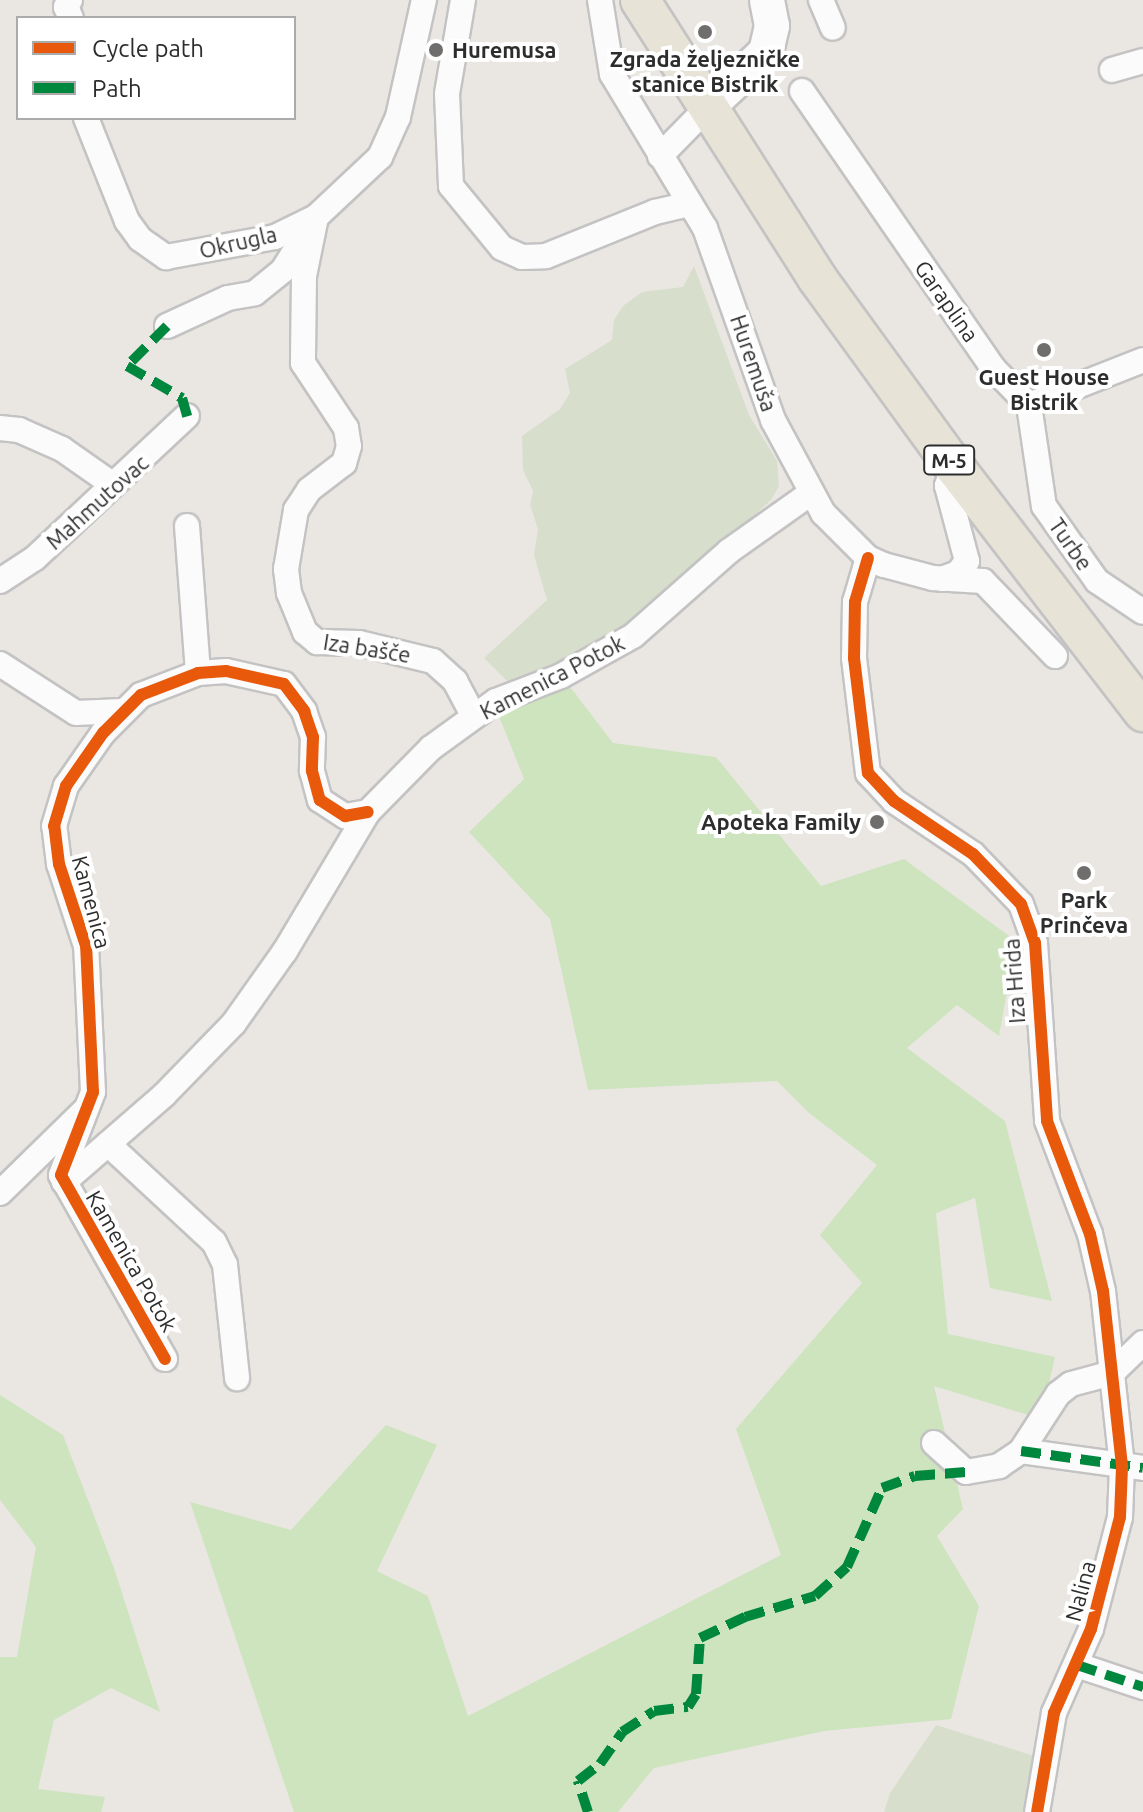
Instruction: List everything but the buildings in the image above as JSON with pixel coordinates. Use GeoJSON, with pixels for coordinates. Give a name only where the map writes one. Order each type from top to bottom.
{"type":"FeatureCollection","features":[{"type":"Feature","properties":{"kind":"main road","name":"M-5"},"geometry":{"type":"LineString","coordinates":[[640,0],[706,109],[817,278],[953,465],[1143,712]]}},
{"type":"Feature","properties":{"kind":"main road"},"geometry":{"type":"LineString","coordinates":[[706,109],[766,52],[772,26],[767,0]]}},
{"type":"Feature","properties":{"kind":"street","name":"Okrugla"},"geometry":{"type":"LineString","coordinates":[[87,120],[127,221],[140,239],[166,257],[275,237],[316,217],[380,157],[398,117],[424,0]]}},
{"type":"Feature","properties":{"kind":"street"},"geometry":{"type":"LineString","coordinates":[[463,0],[447,94],[447,158],[451,186],[502,248],[522,257],[546,256],[655,212],[690,204]]}},
{"type":"Feature","properties":{"kind":"street","name":"Huremuša"},"geometry":{"type":"LineString","coordinates":[[600,0],[612,74],[690,204],[717,256],[773,420],[811,493],[868,558]]}},
{"type":"Feature","properties":{"kind":"street"},"geometry":{"type":"LineString","coordinates":[[821,0],[833,28]]}},
{"type":"Feature","properties":{"kind":"street"},"geometry":{"type":"LineString","coordinates":[[1112,70],[1143,61]]}},
{"type":"Feature","properties":{"kind":"street","name":"Garaplina"},"geometry":{"type":"LineString","coordinates":[[802,91],[994,369],[1029,405]]}},
{"type":"Feature","properties":{"kind":"street"},"geometry":{"type":"LineString","coordinates":[[660,156],[706,109]]}},
{"type":"Feature","properties":{"kind":"street"},"geometry":{"type":"LineString","coordinates":[[167,326],[228,298],[255,293],[283,270],[316,217]]}},
{"type":"Feature","properties":{"kind":"street","name":"Iza bašče"},"geometry":{"type":"LineString","coordinates":[[316,217],[307,244],[301,304],[303,363],[346,428],[349,446],[344,463],[309,490],[296,510],[286,569],[289,593],[305,632],[317,642],[359,643],[433,661],[455,681],[474,716]]}},
{"type":"Feature","properties":{"kind":"street"},"geometry":{"type":"LineString","coordinates":[[1029,405],[1143,360]]}},
{"type":"Feature","properties":{"kind":"street","name":"Turbe"},"geometry":{"type":"LineString","coordinates":[[1029,405],[1044,506],[1097,581],[1143,612]]}},
{"type":"Feature","properties":{"kind":"street","name":"Mahmutovac"},"geometry":{"type":"LineString","coordinates":[[0,581],[35,558],[187,416]]}},
{"type":"Feature","properties":{"kind":"street"},"geometry":{"type":"LineString","coordinates":[[0,428],[19,430],[62,449],[112,484]]}},
{"type":"Feature","properties":{"kind":"street"},"geometry":{"type":"LineString","coordinates":[[942,579],[958,573],[967,561],[947,486],[953,465]]}},
{"type":"Feature","properties":{"kind":"street","name":"Kamenica Potok"},"geometry":{"type":"LineString","coordinates":[[165,1359],[64,1182],[234,1023],[285,951],[368,812],[431,748],[474,716],[633,636],[729,551],[811,493]]}},
{"type":"Feature","properties":{"kind":"street"},"geometry":{"type":"LineString","coordinates":[[187,526],[198,673]]}},
{"type":"Feature","properties":{"kind":"street"},"geometry":{"type":"LineString","coordinates":[[868,558],[942,579],[983,581],[1055,656]]}},
{"type":"Feature","properties":{"kind":"street","name":"Iza Hrida"},"geometry":{"type":"LineString","coordinates":[[868,558],[855,602],[854,658],[868,773],[894,801],[1001,878],[1027,918],[1035,943],[1047,1121],[1090,1234],[1112,1373]]}},
{"type":"Feature","properties":{"kind":"street"},"geometry":{"type":"LineString","coordinates":[[0,664],[76,713],[122,711]]}},
{"type":"Feature","properties":{"kind":"street","name":"Kamenica"},"geometry":{"type":"LineString","coordinates":[[64,1182],[64,1165],[93,1103],[86,946],[59,864],[54,826],[66,786],[122,711],[164,683],[198,673],[226,671],[284,684],[304,711],[313,737],[312,771],[320,800],[345,816],[368,812]]}},
{"type":"Feature","properties":{"kind":"street"},"geometry":{"type":"LineString","coordinates":[[0,1193],[93,1103]]}},
{"type":"Feature","properties":{"kind":"street"},"geometry":{"type":"LineString","coordinates":[[108,1144],[214,1242],[225,1265],[237,1378]]}},
{"type":"Feature","properties":{"kind":"street"},"geometry":{"type":"LineString","coordinates":[[934,1443],[966,1472],[999,1466],[1021,1451],[1058,1394],[1071,1384],[1112,1373],[1143,1343]]}},
{"type":"Feature","properties":{"kind":"street","name":"Nalina"},"geometry":{"type":"LineString","coordinates":[[1037,1812],[1054,1713],[1077,1665],[1133,1468],[1112,1373]]}},
{"type":"Feature","properties":{"kind":"street"},"geometry":{"type":"LineString","coordinates":[[1021,1451],[1133,1468]]}},
{"type":"Feature","properties":{"kind":"street"},"geometry":{"type":"LineString","coordinates":[[1077,1665],[1143,1687]]}},
{"type":"Feature","properties":{"kind":"green space"},"geometry":{"type":"Polygon","coordinates":[[[694,266],[749,415],[777,461],[779,486],[771,500],[649,613],[623,632],[513,687],[484,658],[547,600],[534,555],[538,529],[530,505],[533,491],[523,470],[522,436],[560,409],[570,393],[565,369],[612,340],[614,320],[623,306],[642,292],[683,287],[694,266]]]}},
{"type":"Feature","properties":{"kind":"green space"},"geometry":{"type":"Polygon","coordinates":[[[571,688],[613,743],[716,757],[821,886],[904,859],[1016,941],[999,1036],[957,1005],[907,1048],[1005,1121],[1052,1301],[990,1288],[975,1198],[936,1213],[948,1334],[1055,1357],[1041,1419],[934,1386],[963,1509],[937,1536],[979,1606],[951,1719],[824,1731],[654,1768],[618,1812],[294,1812],[190,1502],[291,1530],[386,1425],[437,1445],[377,1571],[428,1596],[468,1716],[781,1555],[736,1429],[862,1283],[820,1235],[877,1165],[809,1113],[777,1081],[588,1090],[550,919],[469,832],[524,779],[497,711],[571,688]]]}},
{"type":"Feature","properties":{"kind":"green space"},"geometry":{"type":"Polygon","coordinates":[[[0,1395],[63,1435],[114,1568],[160,1712],[111,1688],[54,1720],[38,1789],[105,1797],[101,1812],[0,1812],[0,1657],[17,1657],[36,1547],[0,1500],[0,1395]]]}},
{"type":"Feature","properties":{"kind":"green space"},"geometry":{"type":"Polygon","coordinates":[[[936,1725],[1044,1759],[1037,1812],[884,1812],[890,1793],[936,1725]]]}},
{"type":"Feature","properties":{"kind":"marked path"},"geometry":{"type":"LineString","coordinates":[[167,326],[127,366],[182,398],[187,416]]}},
{"type":"Feature","properties":{"kind":"marked path"},"geometry":{"type":"LineString","coordinates":[[1021,1451],[1143,1468]]}},
{"type":"Feature","properties":{"kind":"marked path"},"geometry":{"type":"LineString","coordinates":[[588,1812],[578,1781],[600,1764],[622,1732],[654,1711],[688,1707],[696,1694],[700,1638],[745,1617],[815,1596],[847,1567],[882,1488],[915,1476],[966,1472]]}},
{"type":"Feature","properties":{"kind":"marked path"},"geometry":{"type":"LineString","coordinates":[[1077,1665],[1143,1687]]}},
{"type":"Feature","properties":{"kind":"cycle path"},"geometry":{"type":"LineString","coordinates":[[868,558],[855,602],[854,658],[868,773],[894,801],[973,854],[1021,904],[1035,943],[1047,1121],[1090,1234],[1103,1291],[1122,1467],[1120,1517],[1091,1629],[1054,1713],[1037,1812]]}},
{"type":"Feature","properties":{"kind":"cycle path"},"geometry":{"type":"LineString","coordinates":[[165,1359],[61,1175],[93,1092],[86,946],[59,864],[54,826],[66,786],[103,733],[141,695],[198,673],[226,671],[284,684],[304,711],[313,737],[312,771],[320,800],[345,816],[368,812]]}},
{"type":"Feature","properties":{"kind":"place","name":"Zgrada željezničke stanice Bistrik"},"geometry":{"type":"Point","coordinates":[705,32]}},
{"type":"Feature","properties":{"kind":"place","name":"Huremusa"},"geometry":{"type":"Point","coordinates":[436,50]}},
{"type":"Feature","properties":{"kind":"place","name":"Guest House Bistrik"},"geometry":{"type":"Point","coordinates":[1044,350]}},
{"type":"Feature","properties":{"kind":"place","name":"Apoteka Family"},"geometry":{"type":"Point","coordinates":[877,822]}},
{"type":"Feature","properties":{"kind":"place","name":"Park Prinčeva"},"geometry":{"type":"Point","coordinates":[1084,873]}}]}
